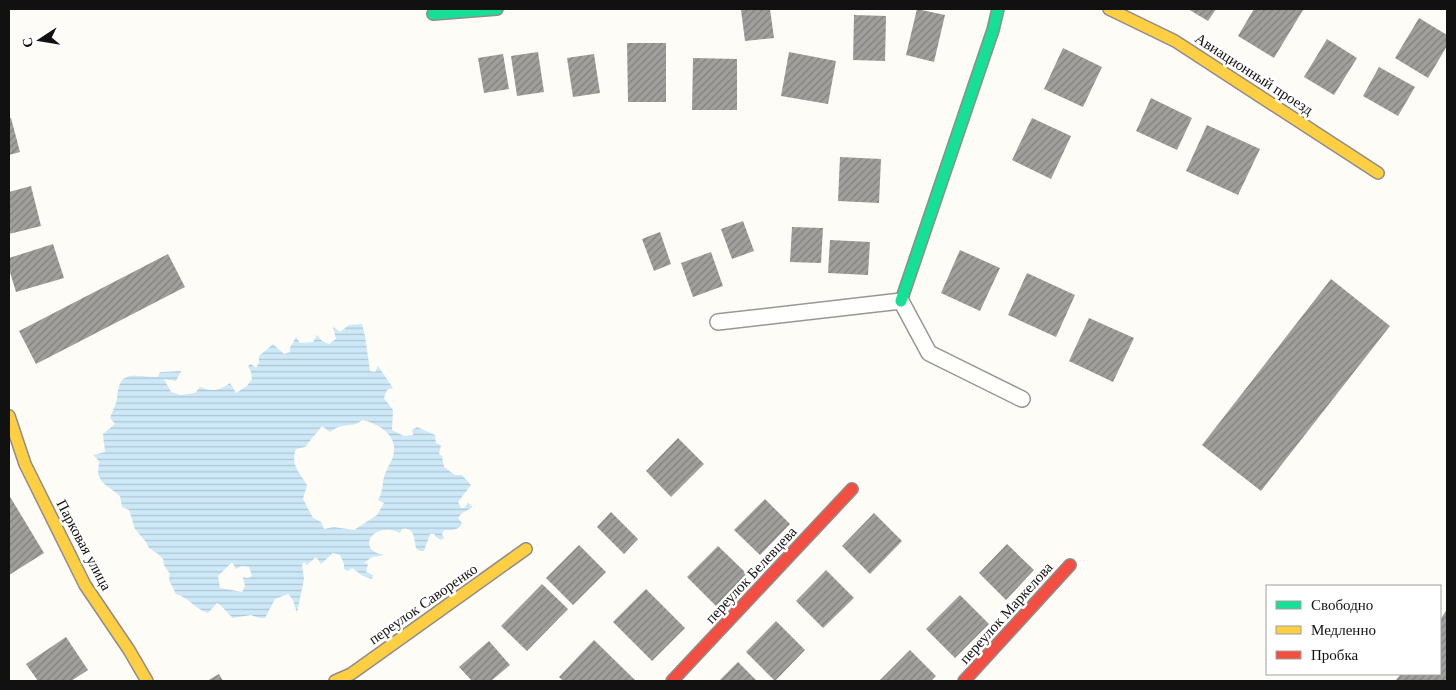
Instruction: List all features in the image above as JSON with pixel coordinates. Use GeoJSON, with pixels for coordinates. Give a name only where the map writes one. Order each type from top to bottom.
{"type":"FeatureCollection","features":[{"type":"Feature","properties":{"kind":"street"},"geometry":{"type":"LineString","coordinates":[[433,14],[497,9]]}},
{"type":"Feature","properties":{"kind":"street"},"geometry":{"type":"LineString","coordinates":[[901,301],[993,30],[998,9]]}},
{"type":"Feature","properties":{"kind":"street","name":"Авиационный проезд"},"geometry":{"type":"LineString","coordinates":[[1109,9],[1174,40],[1378,172]]}},
{"type":"Feature","properties":{"kind":"street","name":"Парковая улица"},"geometry":{"type":"LineString","coordinates":[[9,416],[25,464],[85,585],[129,650],[147,681]]}},
{"type":"Feature","properties":{"kind":"street","name":"переулок Белевцева"},"geometry":{"type":"LineString","coordinates":[[672,681],[852,489]]}},
{"type":"Feature","properties":{"kind":"street","name":"переулок Саворенко"},"geometry":{"type":"LineString","coordinates":[[335,681],[351,674],[526,549]]}},
{"type":"Feature","properties":{"kind":"street","name":"переулок Маркелова"},"geometry":{"type":"LineString","coordinates":[[964,681],[1070,565]]}},
{"type":"Feature","properties":{"kind":"lane"},"geometry":{"type":"LineString","coordinates":[[718,322],[901,301],[928,353],[1022,399]]}},
{"type":"Feature","properties":{"kind":"water"},"geometry":{"type":"Polygon","coordinates":[[[362,324],[370,371],[375,372],[378,366],[393,388],[387,390],[384,398],[393,410],[392,430],[404,436],[413,435],[412,430],[417,427],[435,435],[436,443],[441,445],[439,454],[442,456],[444,467],[455,475],[462,475],[471,485],[458,502],[461,508],[464,508],[468,503],[473,507],[462,513],[458,518],[462,523],[457,529],[444,530],[442,534],[444,538],[441,540],[434,534],[430,534],[424,551],[416,548],[413,534],[409,530],[402,529],[400,533],[382,530],[375,533],[369,543],[370,548],[385,555],[372,557],[364,563],[368,564],[366,572],[373,575],[372,579],[363,576],[352,568],[348,571],[344,569],[340,555],[333,553],[321,564],[316,557],[307,565],[304,562],[302,565],[304,579],[297,613],[293,600],[288,594],[275,599],[265,618],[251,615],[233,618],[217,603],[208,613],[199,609],[176,594],[169,580],[170,574],[164,565],[163,559],[149,548],[135,529],[129,510],[122,507],[120,496],[102,482],[98,474],[99,461],[93,455],[105,452],[103,434],[115,424],[110,418],[116,403],[120,383],[130,376],[158,377],[160,372],[181,371],[176,381],[164,379],[171,392],[180,395],[195,393],[200,387],[215,390],[230,383],[236,393],[247,386],[252,379],[248,366],[251,364],[256,368],[259,363],[259,356],[273,344],[284,354],[290,352],[296,337],[300,343],[313,342],[317,335],[322,341],[329,344],[336,339],[333,327],[340,332],[349,325],[362,324]],[[362,420],[355,424],[339,427],[330,432],[322,426],[305,447],[296,449],[294,454],[298,472],[307,485],[303,499],[313,518],[321,522],[324,529],[334,527],[354,530],[377,515],[384,503],[378,500],[382,492],[385,474],[394,454],[394,445],[392,439],[379,426],[362,420]],[[232,562],[218,576],[220,588],[242,592],[245,586],[243,577],[248,578],[252,576],[249,567],[242,566],[236,569],[232,562]]]}},
{"type":"Feature","properties":{"kind":"building"},"geometry":{"type":"Polygon","coordinates":[[[770,9],[774,38],[745,41],[741,10],[770,9]]]}},
{"type":"Feature","properties":{"kind":"building"},"geometry":{"type":"Polygon","coordinates":[[[917,9],[945,15],[934,62],[906,55],[917,9]]]}},
{"type":"Feature","properties":{"kind":"building"},"geometry":{"type":"Polygon","coordinates":[[[1188,9],[1216,9],[1208,21],[1188,9]]]}},
{"type":"Feature","properties":{"kind":"building"},"geometry":{"type":"Polygon","coordinates":[[[1254,9],[1303,10],[1274,58],[1238,36],[1254,9]]]}},
{"type":"Feature","properties":{"kind":"building"},"geometry":{"type":"Polygon","coordinates":[[[854,15],[886,16],[885,61],[853,60],[854,15]]]}},
{"type":"Feature","properties":{"kind":"building"},"geometry":{"type":"Polygon","coordinates":[[[1419,18],[1447,35],[1447,46],[1428,78],[1395,58],[1419,18]]]}},
{"type":"Feature","properties":{"kind":"building"},"geometry":{"type":"Polygon","coordinates":[[[1327,39],[1357,58],[1334,95],[1304,77],[1327,39]]]}},
{"type":"Feature","properties":{"kind":"building"},"geometry":{"type":"Polygon","coordinates":[[[627,43],[666,43],[666,102],[628,102],[627,43]]]}},
{"type":"Feature","properties":{"kind":"building"},"geometry":{"type":"Polygon","coordinates":[[[1063,48],[1102,67],[1083,107],[1044,89],[1063,48]]]}},
{"type":"Feature","properties":{"kind":"building"},"geometry":{"type":"Polygon","coordinates":[[[538,52],[544,92],[517,96],[511,56],[538,52]]]}},
{"type":"Feature","properties":{"kind":"building"},"geometry":{"type":"Polygon","coordinates":[[[789,52],[836,61],[828,104],[781,96],[789,52]]]}},
{"type":"Feature","properties":{"kind":"building"},"geometry":{"type":"Polygon","coordinates":[[[503,54],[509,89],[484,93],[478,58],[503,54]]]}},
{"type":"Feature","properties":{"kind":"building"},"geometry":{"type":"Polygon","coordinates":[[[594,54],[600,93],[573,97],[567,58],[594,54]]]}},
{"type":"Feature","properties":{"kind":"building"},"geometry":{"type":"Polygon","coordinates":[[[693,58],[737,59],[737,110],[692,110],[693,58]]]}},
{"type":"Feature","properties":{"kind":"building"},"geometry":{"type":"Polygon","coordinates":[[[1379,67],[1415,87],[1398,116],[1363,96],[1379,67]]]}},
{"type":"Feature","properties":{"kind":"building"},"geometry":{"type":"Polygon","coordinates":[[[1151,98],[1192,118],[1177,150],[1136,131],[1151,98]]]}},
{"type":"Feature","properties":{"kind":"building"},"geometry":{"type":"Polygon","coordinates":[[[9,118],[11,118],[20,152],[9,155],[9,118]]]}},
{"type":"Feature","properties":{"kind":"building"},"geometry":{"type":"Polygon","coordinates":[[[1032,118],[1071,136],[1051,179],[1012,160],[1032,118]]]}},
{"type":"Feature","properties":{"kind":"building"},"geometry":{"type":"Polygon","coordinates":[[[1207,125],[1260,149],[1238,195],[1186,171],[1207,125]]]}},
{"type":"Feature","properties":{"kind":"building"},"geometry":{"type":"Polygon","coordinates":[[[840,157],[881,159],[879,203],[838,201],[840,157]]]}},
{"type":"Feature","properties":{"kind":"building"},"geometry":{"type":"Polygon","coordinates":[[[31,186],[41,226],[9,234],[9,192],[31,186]]]}},
{"type":"Feature","properties":{"kind":"building"},"geometry":{"type":"Polygon","coordinates":[[[743,221],[754,251],[732,259],[721,229],[743,221]]]}},
{"type":"Feature","properties":{"kind":"building"},"geometry":{"type":"Polygon","coordinates":[[[792,227],[823,228],[821,263],[790,262],[792,227]]]}},
{"type":"Feature","properties":{"kind":"building"},"geometry":{"type":"Polygon","coordinates":[[[660,232],[671,264],[654,271],[642,239],[660,232]]]}},
{"type":"Feature","properties":{"kind":"building"},"geometry":{"type":"Polygon","coordinates":[[[830,240],[870,242],[868,275],[828,273],[830,240]]]}},
{"type":"Feature","properties":{"kind":"building"},"geometry":{"type":"Polygon","coordinates":[[[53,244],[64,278],[16,292],[9,269],[9,258],[53,244]]]}},
{"type":"Feature","properties":{"kind":"building"},"geometry":{"type":"Polygon","coordinates":[[[960,250],[1000,268],[980,311],[941,293],[960,250]]]}},
{"type":"Feature","properties":{"kind":"building"},"geometry":{"type":"Polygon","coordinates":[[[711,252],[723,286],[693,297],[681,263],[711,252]]]}},
{"type":"Feature","properties":{"kind":"building"},"geometry":{"type":"Polygon","coordinates":[[[168,254],[185,287],[36,364],[19,331],[168,254]]]}},
{"type":"Feature","properties":{"kind":"building"},"geometry":{"type":"Polygon","coordinates":[[[1027,273],[1075,295],[1056,337],[1008,315],[1027,273]]]}},
{"type":"Feature","properties":{"kind":"building"},"geometry":{"type":"Polygon","coordinates":[[[1331,279],[1390,326],[1261,491],[1202,445],[1331,279]]]}},
{"type":"Feature","properties":{"kind":"building"},"geometry":{"type":"Polygon","coordinates":[[[1089,318],[1134,338],[1113,382],[1069,361],[1089,318]]]}},
{"type":"Feature","properties":{"kind":"building"},"geometry":{"type":"Polygon","coordinates":[[[678,438],[704,464],[671,497],[646,471],[678,438]]]}},
{"type":"Feature","properties":{"kind":"building"},"geometry":{"type":"Polygon","coordinates":[[[9,495],[44,553],[9,575],[9,495]]]}},
{"type":"Feature","properties":{"kind":"building"},"geometry":{"type":"Polygon","coordinates":[[[765,499],[790,524],[760,555],[734,530],[765,499]]]}},
{"type":"Feature","properties":{"kind":"building"},"geometry":{"type":"Polygon","coordinates":[[[611,512],[638,539],[624,554],[597,527],[611,512]]]}},
{"type":"Feature","properties":{"kind":"building"},"geometry":{"type":"Polygon","coordinates":[[[874,513],[902,541],[870,574],[842,546],[874,513]]]}},
{"type":"Feature","properties":{"kind":"building"},"geometry":{"type":"Polygon","coordinates":[[[1007,544],[1034,570],[1006,600],[979,573],[1007,544]]]}},
{"type":"Feature","properties":{"kind":"building"},"geometry":{"type":"Polygon","coordinates":[[[579,545],[606,572],[573,605],[546,578],[579,545]]]}},
{"type":"Feature","properties":{"kind":"building"},"geometry":{"type":"Polygon","coordinates":[[[718,546],[747,574],[716,606],[687,577],[718,546]]]}},
{"type":"Feature","properties":{"kind":"building"},"geometry":{"type":"Polygon","coordinates":[[[826,570],[854,598],[823,628],[796,601],[826,570]]]}},
{"type":"Feature","properties":{"kind":"building"},"geometry":{"type":"Polygon","coordinates":[[[542,584],[568,609],[527,651],[501,626],[542,584]]]}},
{"type":"Feature","properties":{"kind":"building"},"geometry":{"type":"Polygon","coordinates":[[[646,589],[685,628],[652,661],[613,622],[646,589]]]}},
{"type":"Feature","properties":{"kind":"building"},"geometry":{"type":"Polygon","coordinates":[[[960,595],[989,624],[955,658],[926,629],[960,595]]]}},
{"type":"Feature","properties":{"kind":"building"},"geometry":{"type":"Polygon","coordinates":[[[1447,609],[1447,681],[1395,681],[1400,675],[1441,675],[1441,618],[1447,609]]]}},
{"type":"Feature","properties":{"kind":"building"},"geometry":{"type":"Polygon","coordinates":[[[776,621],[805,650],[775,681],[746,652],[776,621]]]}},
{"type":"Feature","properties":{"kind":"building"},"geometry":{"type":"Polygon","coordinates":[[[66,637],[88,670],[71,681],[38,681],[26,664],[66,637]]]}},
{"type":"Feature","properties":{"kind":"building"},"geometry":{"type":"Polygon","coordinates":[[[594,640],[635,680],[563,681],[559,677],[594,640]]]}},
{"type":"Feature","properties":{"kind":"building"},"geometry":{"type":"Polygon","coordinates":[[[489,641],[510,665],[491,681],[472,681],[459,667],[489,641]]]}},
{"type":"Feature","properties":{"kind":"building"},"geometry":{"type":"Polygon","coordinates":[[[910,650],[936,676],[931,681],[879,681],[910,650]]]}},
{"type":"Feature","properties":{"kind":"building"},"geometry":{"type":"Polygon","coordinates":[[[738,662],[757,681],[719,681],[738,662]]]}},
{"type":"Feature","properties":{"kind":"building"},"geometry":{"type":"Polygon","coordinates":[[[219,674],[223,681],[207,681],[219,674]]]}},
{"type":"Feature","properties":{"kind":"traffic: fast"},"geometry":{"type":"LineString","coordinates":[[433,14],[497,9]]}},
{"type":"Feature","properties":{"kind":"traffic: fast"},"geometry":{"type":"LineString","coordinates":[[901,301],[993,30],[998,9]]}},
{"type":"Feature","properties":{"kind":"traffic: slow"},"geometry":{"type":"LineString","coordinates":[[1109,9],[1175,41],[1378,173]]}},
{"type":"Feature","properties":{"kind":"traffic: slow"},"geometry":{"type":"LineString","coordinates":[[9,416],[25,464],[85,585],[129,650],[147,681]]}},
{"type":"Feature","properties":{"kind":"traffic: slow"},"geometry":{"type":"LineString","coordinates":[[335,681],[351,674],[526,549]]}},
{"type":"Feature","properties":{"kind":"traffic: jam"},"geometry":{"type":"LineString","coordinates":[[672,681],[852,489]]}},
{"type":"Feature","properties":{"kind":"traffic: jam"},"geometry":{"type":"LineString","coordinates":[[964,681],[1070,565]]}}]}
